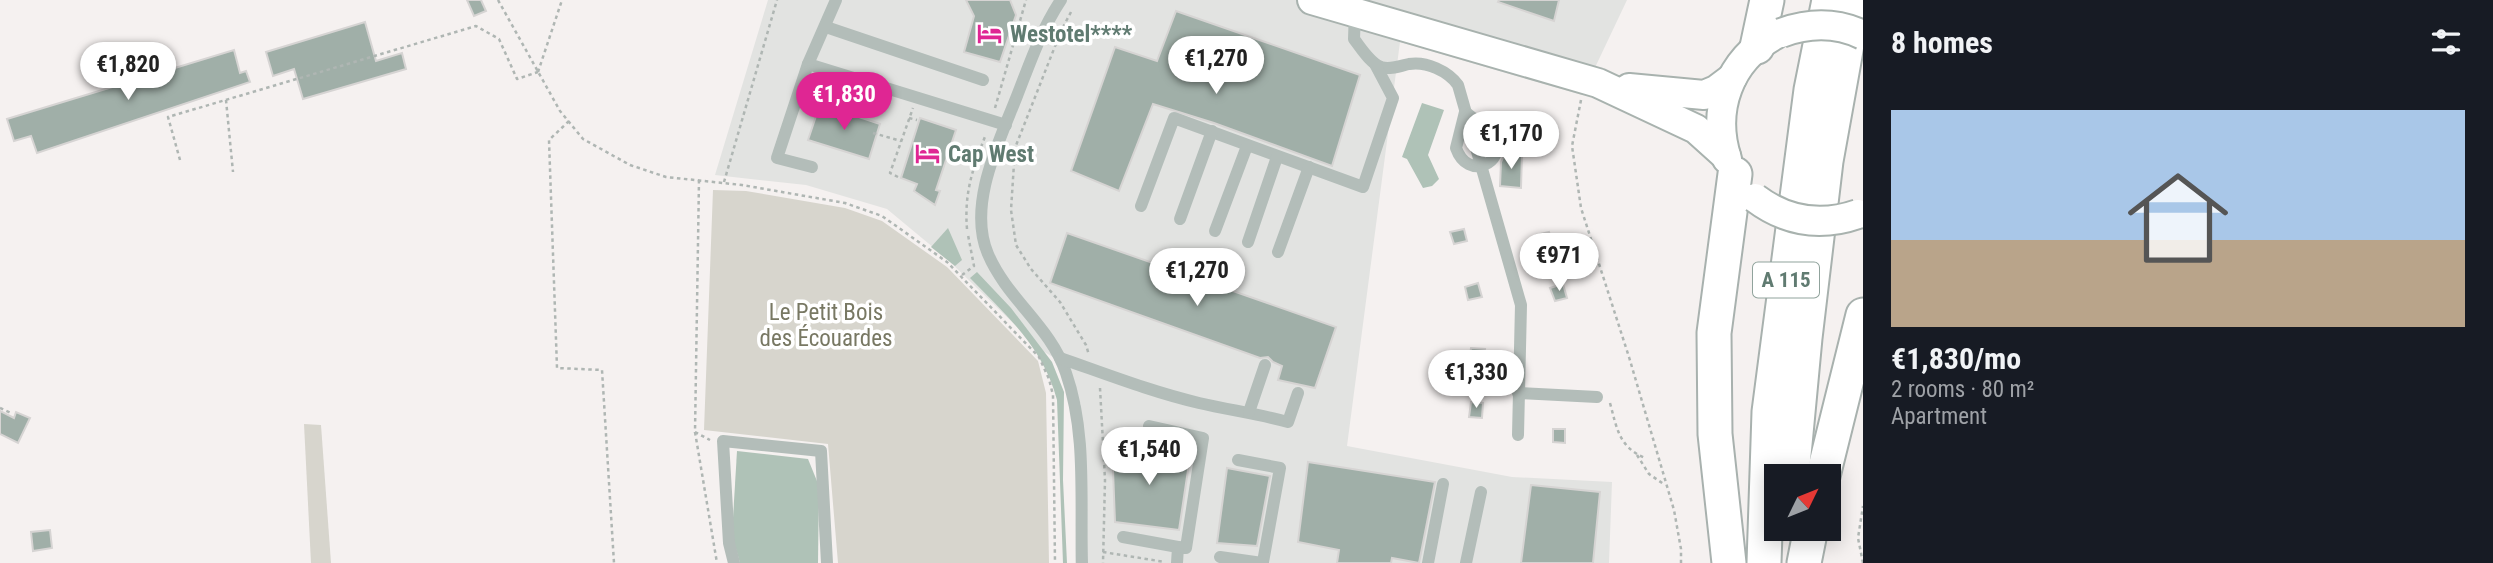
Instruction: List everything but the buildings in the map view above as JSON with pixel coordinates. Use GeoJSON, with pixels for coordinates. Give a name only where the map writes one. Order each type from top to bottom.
{"type":"FeatureCollection","features":[{"type":"Feature","properties":{"kind":"highway"},"geometry":{"type":"LineString","coordinates":[[1767,0],[1769,40]]}},
{"type":"Feature","properties":{"kind":"highway","name":"A 115"},"geometry":{"type":"LineString","coordinates":[[1763,563],[1769,412],[1811,90],[1829,0]]}},
{"type":"Feature","properties":{"kind":"highway","name":"A 115"},"geometry":{"type":"LineString","coordinates":[[1793,464],[1826,161],[1855,0]]}},
{"type":"Feature","properties":{"kind":"highway"},"geometry":{"type":"LineString","coordinates":[[1729,563],[1715,435],[1714,333],[1739,176]]}},
{"type":"Feature","properties":{"kind":"highway"},"geometry":{"type":"LineString","coordinates":[[1826,464],[1863,314]]}},
{"type":"Feature","properties":{"kind":"highway"},"geometry":{"type":"LineString","coordinates":[[1787,563],[1788,541]]}},
{"type":"Feature","properties":{"kind":"highway"},"geometry":{"type":"LineString","coordinates":[[1804,563],[1808,541]]}},
{"type":"Feature","properties":{"kind":"main road"},"geometry":{"type":"LineString","coordinates":[[1312,0],[1357,6],[1592,81],[1696,129],[1775,211],[1798,220],[1823,222],[1861,213]]}},
{"type":"Feature","properties":{"kind":"main road"},"geometry":{"type":"LineString","coordinates":[[1592,81],[1697,96],[1711,93],[1731,78],[1747,56],[1769,40],[1802,26],[1824,25],[1846,29],[1863,36]]}},
{"type":"Feature","properties":{"kind":"main road"},"geometry":{"type":"LineString","coordinates":[[1731,78],[1721,116],[1721,130],[1739,176]]}},
{"type":"Feature","properties":{"kind":"street"},"geometry":{"type":"LineString","coordinates":[[812,167],[777,158],[808,64],[836,0]]}},
{"type":"Feature","properties":{"kind":"street"},"geometry":{"type":"LineString","coordinates":[[1048,0],[1045,23],[994,152],[982,212],[983,239],[1000,277],[1060,358],[1073,394],[1080,435],[1082,563]]}},
{"type":"Feature","properties":{"kind":"street"},"geometry":{"type":"LineString","coordinates":[[1045,23],[1061,0]]}},
{"type":"Feature","properties":{"kind":"street"},"geometry":{"type":"LineString","coordinates":[[1141,206],[1174,118],[1363,187],[1393,98],[1374,63],[1354,39],[1357,6]]}},
{"type":"Feature","properties":{"kind":"street"},"geometry":{"type":"LineString","coordinates":[[825,27],[983,80]]}},
{"type":"Feature","properties":{"kind":"street"},"geometry":{"type":"LineString","coordinates":[[1374,63],[1392,68],[1421,64],[1451,76],[1458,85],[1521,305],[1518,435]]}},
{"type":"Feature","properties":{"kind":"street"},"geometry":{"type":"LineString","coordinates":[[808,64],[1006,125]]}},
{"type":"Feature","properties":{"kind":"street"},"geometry":{"type":"LineString","coordinates":[[1465,112],[1496,140],[1494,156],[1481,166],[1469,166],[1456,148],[1465,112]]}},
{"type":"Feature","properties":{"kind":"street"},"geometry":{"type":"LineString","coordinates":[[1180,219],[1212,131]]}},
{"type":"Feature","properties":{"kind":"street"},"geometry":{"type":"LineString","coordinates":[[1215,231],[1247,146]]}},
{"type":"Feature","properties":{"kind":"street"},"geometry":{"type":"LineString","coordinates":[[1248,242],[1277,157]]}},
{"type":"Feature","properties":{"kind":"street"},"geometry":{"type":"LineString","coordinates":[[1278,252],[1309,167]]}},
{"type":"Feature","properties":{"kind":"street"},"geometry":{"type":"LineString","coordinates":[[1060,358],[1149,389],[1288,422],[1298,393]]}},
{"type":"Feature","properties":{"kind":"street"},"geometry":{"type":"LineString","coordinates":[[1248,412],[1265,365]]}},
{"type":"Feature","properties":{"kind":"street"},"geometry":{"type":"LineString","coordinates":[[1518,393],[1597,397]]}},
{"type":"Feature","properties":{"kind":"street"},"geometry":{"type":"LineString","coordinates":[[1123,537],[1186,548],[1203,438],[1149,426]]}},
{"type":"Feature","properties":{"kind":"street"},"geometry":{"type":"LineString","coordinates":[[734,563],[729,543],[723,441],[821,451],[827,563]]}},
{"type":"Feature","properties":{"kind":"street"},"geometry":{"type":"LineString","coordinates":[[1220,556],[1262,563],[1280,468],[1238,460]]}},
{"type":"Feature","properties":{"kind":"street"},"geometry":{"type":"LineString","coordinates":[[1429,563],[1443,484]]}},
{"type":"Feature","properties":{"kind":"street"},"geometry":{"type":"LineString","coordinates":[[1466,563],[1481,492]]}},
{"type":"Feature","properties":{"kind":"street"},"geometry":{"type":"LineString","coordinates":[[1177,563],[1178,547]]}},
{"type":"Feature","properties":{"kind":"path"},"geometry":{"type":"LineString","coordinates":[[498,0],[560,111],[583,139],[630,165],[666,177],[753,187],[845,203],[882,216],[947,262],[1039,357],[1049,379],[1053,395],[1055,563]]}},
{"type":"Feature","properties":{"kind":"path"},"geometry":{"type":"LineString","coordinates":[[538,72],[562,0]]}},
{"type":"Feature","properties":{"kind":"path"},"geometry":{"type":"LineString","coordinates":[[724,183],[777,0]]}},
{"type":"Feature","properties":{"kind":"path"},"geometry":{"type":"LineString","coordinates":[[1072,11],[1061,31],[1015,148],[1011,210],[1016,245],[1031,269],[1060,302],[1086,345],[1100,388],[1104,454],[1102,563]]}},
{"type":"Feature","properties":{"kind":"path"},"geometry":{"type":"LineString","coordinates":[[180,160],[168,117],[476,26],[499,39],[517,79],[538,72]]}},
{"type":"Feature","properties":{"kind":"path"},"geometry":{"type":"LineString","coordinates":[[1592,81],[1572,146],[1581,208],[1674,510],[1681,563]]}},
{"type":"Feature","properties":{"kind":"path"},"geometry":{"type":"LineString","coordinates":[[898,177],[890,173],[917,99]]}},
{"type":"Feature","properties":{"kind":"path"},"geometry":{"type":"LineString","coordinates":[[226,100],[233,172]]}},
{"type":"Feature","properties":{"kind":"path"},"geometry":{"type":"LineString","coordinates":[[909,118],[917,120]]}},
{"type":"Feature","properties":{"kind":"path"},"geometry":{"type":"LineString","coordinates":[[569,121],[549,140],[557,368],[602,370],[614,563]]}},
{"type":"Feature","properties":{"kind":"path"},"geometry":{"type":"LineString","coordinates":[[873,133],[901,141]]}},
{"type":"Feature","properties":{"kind":"path"},"geometry":{"type":"LineString","coordinates":[[699,180],[695,432],[717,563]]}},
{"type":"Feature","properties":{"kind":"path"},"geometry":{"type":"LineString","coordinates":[[1597,397],[1608,398],[1623,443],[1637,455],[1649,474],[1666,485]]}},
{"type":"Feature","properties":{"kind":"path"},"geometry":{"type":"LineString","coordinates":[[0,408],[11,413]]}},
{"type":"Feature","properties":{"kind":"path"},"geometry":{"type":"LineString","coordinates":[[695,432],[723,447]]}},
{"type":"Feature","properties":{"kind":"path"},"geometry":{"type":"LineString","coordinates":[[1637,455],[1645,458]]}},
{"type":"Feature","properties":{"kind":"path"},"geometry":{"type":"LineString","coordinates":[[1863,506],[1858,538],[1863,563]]}},
{"type":"Feature","properties":{"kind":"path"},"geometry":{"type":"LineString","coordinates":[[1103,552],[1169,563]]}},
{"type":"Feature","properties":{"kind":"shaded area"},"geometry":{"type":"Polygon","coordinates":[[[768,0],[1627,0],[1582,95],[1400,42],[1347,446],[1512,477],[1612,482],[1609,563],[1075,563],[1081,404],[1073,394],[1070,367],[1041,350],[946,258],[887,209],[806,185],[715,175],[768,0]]]}},
{"type":"Feature","properties":{"kind":"shaded area"},"geometry":{"type":"Polygon","coordinates":[[[1422,103],[1444,110],[1428,155],[1439,179],[1432,186],[1423,188],[1407,159],[1402,157],[1422,103]]]}},
{"type":"Feature","properties":{"kind":"shaded area"},"geometry":{"type":"Polygon","coordinates":[[[948,228],[962,260],[955,266],[931,247],[948,228]]]}},
{"type":"Feature","properties":{"kind":"shaded area"},"geometry":{"type":"Polygon","coordinates":[[[977,272],[1011,308],[1052,362],[1064,392],[1063,480],[1067,563],[1063,563],[1057,400],[1051,381],[1033,348],[1010,319],[970,278],[977,272]]]}},
{"type":"Feature","properties":{"kind":"shaded area"},"geometry":{"type":"Polygon","coordinates":[[[737,451],[808,459],[819,486],[818,563],[740,563],[732,535],[737,451]]]}},
{"type":"Feature","properties":{"kind":"green space","name":"Le Petit Bois des Écouardes"},"geometry":{"type":"Polygon","coordinates":[[[713,190],[746,191],[845,208],[882,221],[947,267],[1038,361],[1046,393],[1049,563],[838,563],[828,444],[704,430],[713,190]]]}},
{"type":"Feature","properties":{"kind":"green space"},"geometry":{"type":"Polygon","coordinates":[[[304,424],[321,425],[331,563],[311,563],[304,424]]]}},
{"type":"Feature","properties":{"kind":"place","name":"Westotel****"},"geometry":{"type":"Point","coordinates":[990,34]}},
{"type":"Feature","properties":{"kind":"place","name":"Cap West"},"geometry":{"type":"Point","coordinates":[928,154]}}]}
